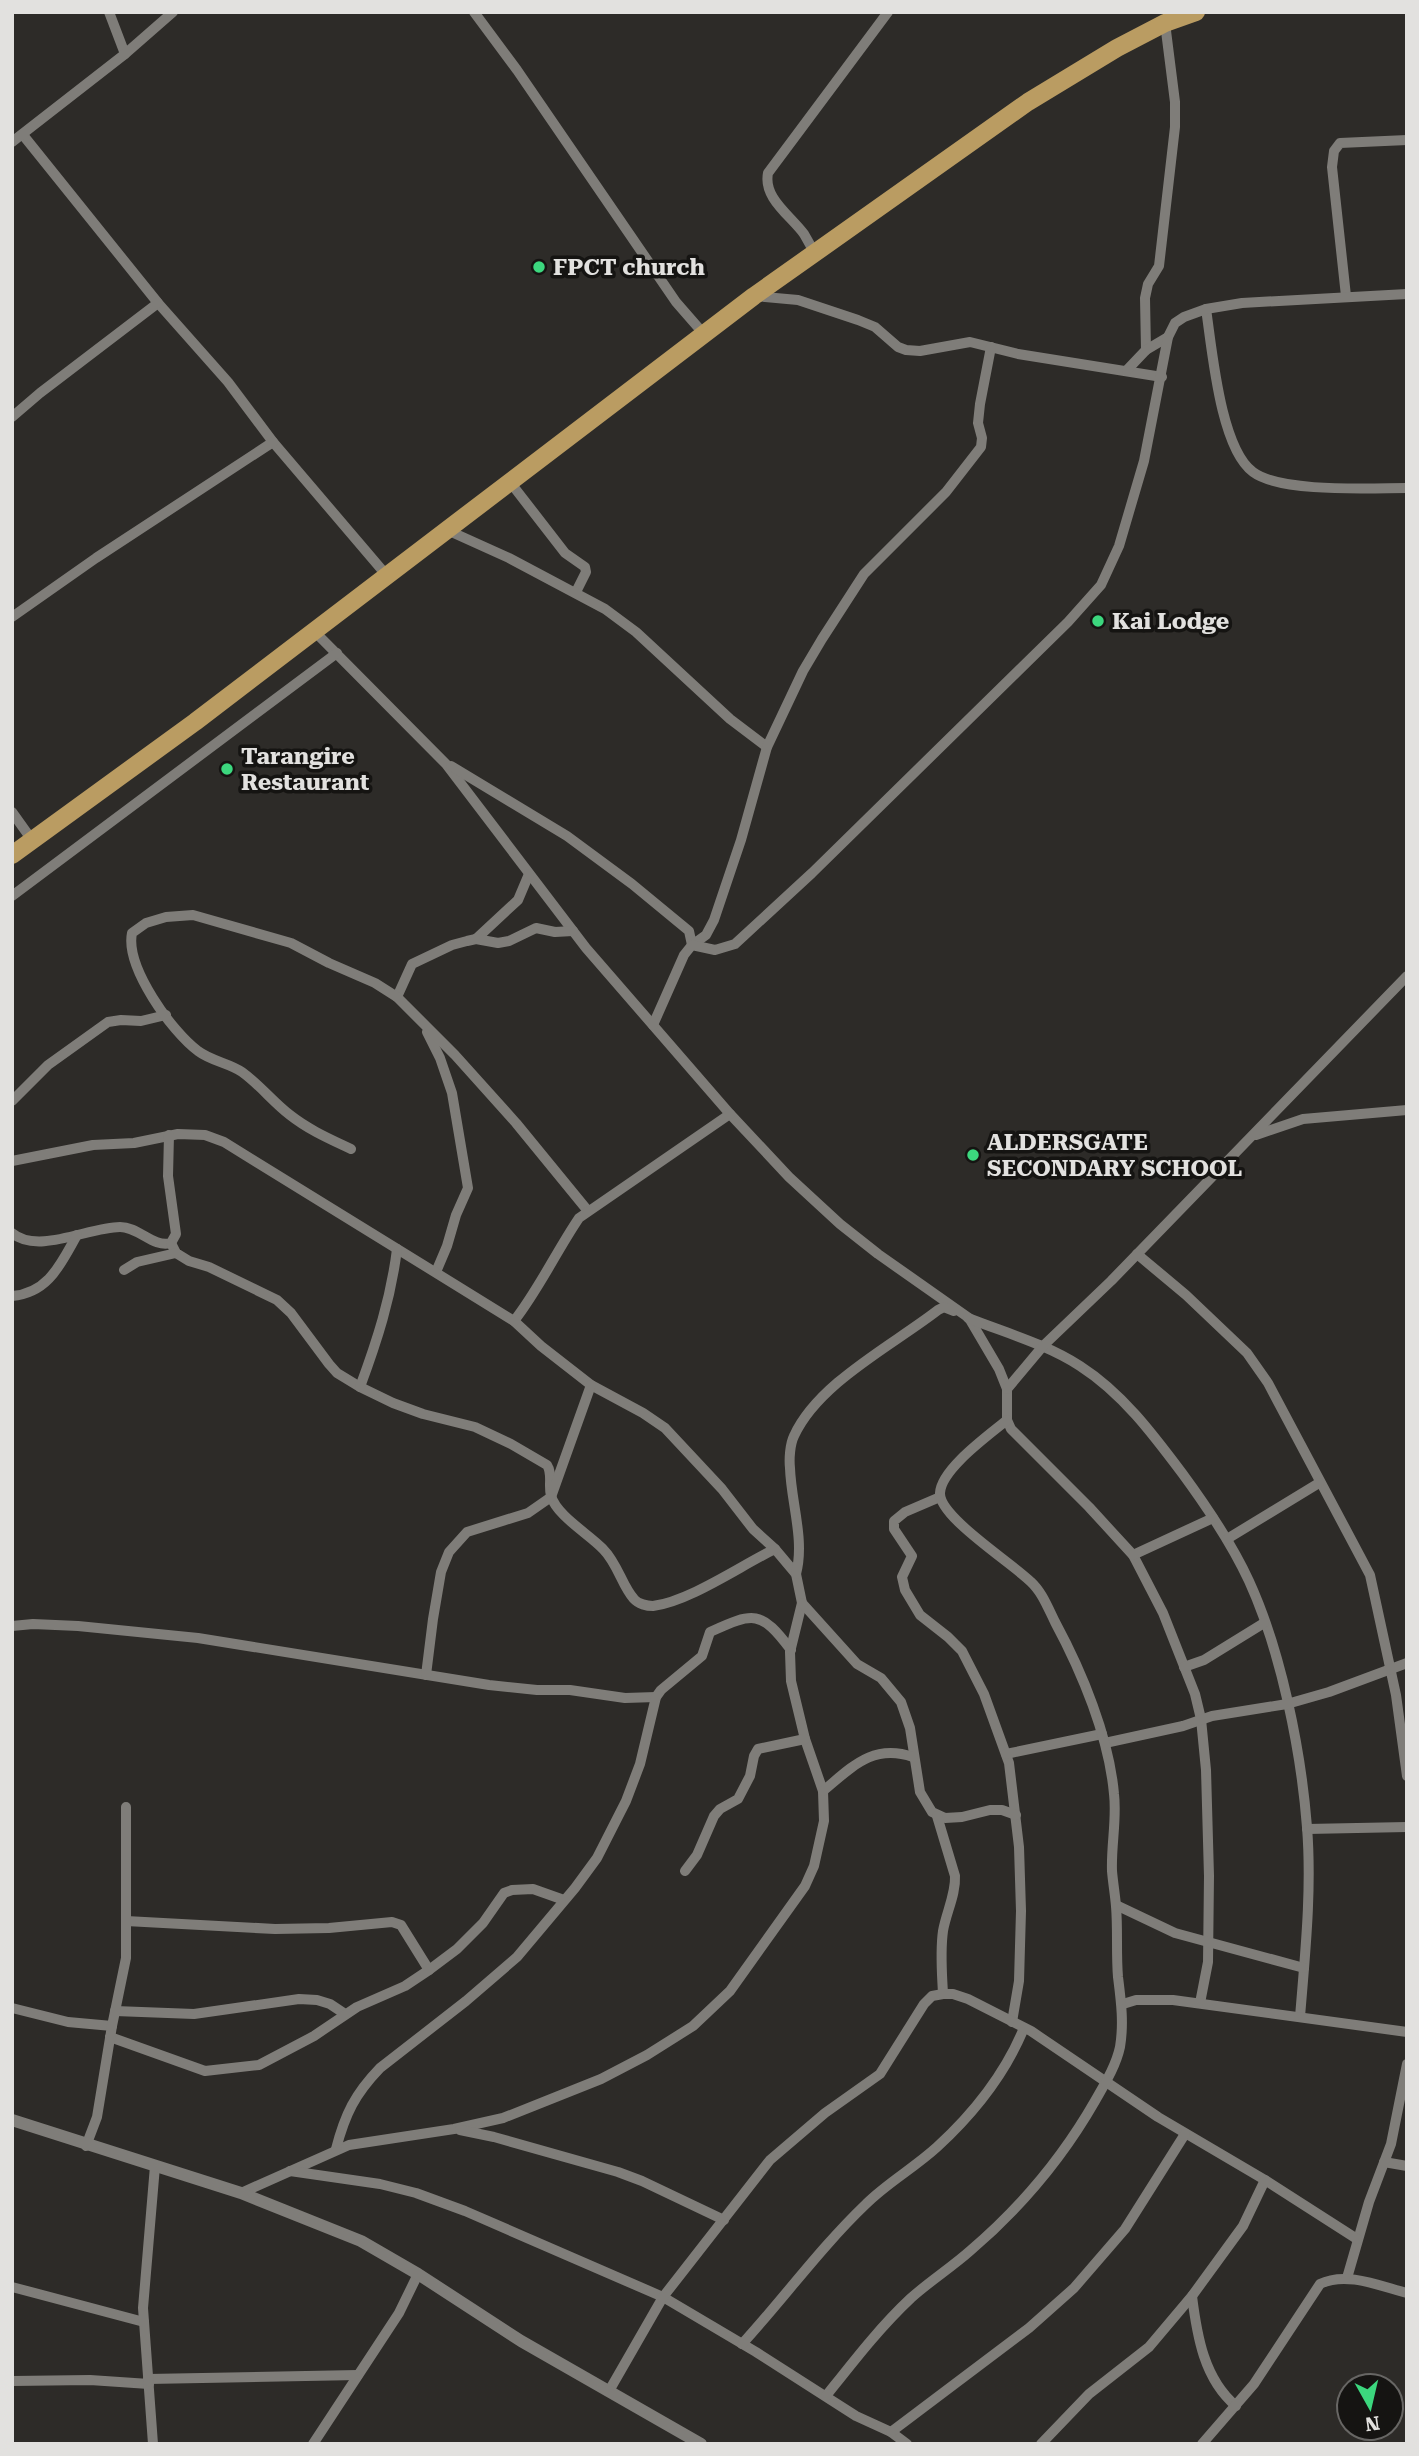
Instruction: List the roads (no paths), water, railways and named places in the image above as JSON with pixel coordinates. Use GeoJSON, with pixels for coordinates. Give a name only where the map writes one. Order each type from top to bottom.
{"type":"FeatureCollection","features":[{"type":"Feature","properties":{"kind":"highway"},"geometry":{"type":"LineString","coordinates":[[12,855],[388,577],[754,296],[1028,102],[1117,48],[1165,23],[1196,12]]}},
{"type":"Feature","properties":{"kind":"street"},"geometry":{"type":"LineString","coordinates":[[109,12],[125,54]]}},
{"type":"Feature","properties":{"kind":"street"},"geometry":{"type":"LineString","coordinates":[[12,142],[125,54],[173,12]]}},
{"type":"Feature","properties":{"kind":"street"},"geometry":{"type":"LineString","coordinates":[[474,12],[517,70],[676,302],[703,333]]}},
{"type":"Feature","properties":{"kind":"street"},"geometry":{"type":"LineString","coordinates":[[815,254],[805,236],[772,196],[766,181],[768,173],[888,12]]}},
{"type":"Feature","properties":{"kind":"street"},"geometry":{"type":"LineString","coordinates":[[1146,350],[1145,298],[1148,284],[1159,266],[1175,127],[1175,102],[1165,23]]}},
{"type":"Feature","properties":{"kind":"street"},"geometry":{"type":"LineString","coordinates":[[23,135],[158,303],[228,382],[273,442],[388,577]]}},
{"type":"Feature","properties":{"kind":"street"},"geometry":{"type":"LineString","coordinates":[[1346,296],[1332,167],[1334,151],[1340,143],[1352,141],[1407,140]]}},
{"type":"Feature","properties":{"kind":"street"},"geometry":{"type":"LineString","coordinates":[[692,945],[715,950],[735,944],[812,873],[1068,622],[1101,585],[1119,546],[1144,461],[1168,337],[1175,323],[1206,309],[1242,303],[1407,294]]}},
{"type":"Feature","properties":{"kind":"street"},"geometry":{"type":"LineString","coordinates":[[754,296],[789,298],[858,320],[875,327],[898,347],[906,350],[920,351],[965,342],[1018,354],[1162,377]]}},
{"type":"Feature","properties":{"kind":"street"},"geometry":{"type":"LineString","coordinates":[[12,417],[158,303]]}},
{"type":"Feature","properties":{"kind":"street"},"geometry":{"type":"LineString","coordinates":[[1206,309],[1219,397],[1236,450],[1248,468],[1268,480],[1288,484],[1407,488]]}},
{"type":"Feature","properties":{"kind":"street"},"geometry":{"type":"LineString","coordinates":[[1127,370],[1146,350],[1168,337]]}},
{"type":"Feature","properties":{"kind":"street"},"geometry":{"type":"LineString","coordinates":[[653,1025],[684,955],[706,935],[714,920],[741,840],[767,747],[803,671],[863,574],[946,492],[981,447],[979,404],[991,346]]}},
{"type":"Feature","properties":{"kind":"street"},"geometry":{"type":"LineString","coordinates":[[12,617],[117,544],[273,442]]}},
{"type":"Feature","properties":{"kind":"street"},"geometry":{"type":"LineString","coordinates":[[510,482],[565,553],[585,567],[586,572],[576,593]]}},
{"type":"Feature","properties":{"kind":"street"},"geometry":{"type":"LineString","coordinates":[[447,530],[605,609],[636,632],[730,719],[767,747]]}},
{"type":"Feature","properties":{"kind":"street"},"geometry":{"type":"LineString","coordinates":[[314,632],[446,764],[573,931],[730,1114],[789,1177],[878,1254],[969,1318],[999,1368],[1007,1389],[1007,1420],[1020,1440],[1089,1507],[1133,1555],[1163,1613],[1195,1694],[1200,1719],[1206,1770],[1209,1876],[1208,1962],[1200,2003]]}},
{"type":"Feature","properties":{"kind":"street"},"geometry":{"type":"LineString","coordinates":[[12,896],[337,653]]}},
{"type":"Feature","properties":{"kind":"street"},"geometry":{"type":"LineString","coordinates":[[446,764],[567,836],[682,924],[691,935],[692,945]]}},
{"type":"Feature","properties":{"kind":"street"},"geometry":{"type":"LineString","coordinates":[[12,812],[33,839]]}},
{"type":"Feature","properties":{"kind":"street"},"geometry":{"type":"LineString","coordinates":[[476,939],[518,900],[529,874]]}},
{"type":"Feature","properties":{"kind":"street"},"geometry":{"type":"LineString","coordinates":[[351,1149],[325,1137],[290,1115],[240,1070],[199,1051],[178,1032],[134,963],[130,943],[132,933],[146,923],[166,917],[193,915],[290,943],[375,983],[397,997],[421,1021],[516,1123],[588,1211]]}},
{"type":"Feature","properties":{"kind":"street"},"geometry":{"type":"LineString","coordinates":[[397,997],[409,968],[415,961],[452,945],[476,939],[503,942],[536,928],[555,932],[573,931]]}},
{"type":"Feature","properties":{"kind":"street"},"geometry":{"type":"LineString","coordinates":[[1007,1389],[1044,1346],[1407,976]]}},
{"type":"Feature","properties":{"kind":"street"},"geometry":{"type":"LineString","coordinates":[[12,1101],[48,1065],[108,1022],[141,1021],[166,1016]]}},
{"type":"Feature","properties":{"kind":"street"},"geometry":{"type":"LineString","coordinates":[[421,1021],[440,1058],[453,1093],[468,1188],[436,1272]]}},
{"type":"Feature","properties":{"kind":"street"},"geometry":{"type":"LineString","coordinates":[[1250,1138],[1303,1119],[1407,1111]]}},
{"type":"Feature","properties":{"kind":"street"},"geometry":{"type":"LineString","coordinates":[[514,1321],[535,1293],[566,1237],[588,1211],[730,1114]]}},
{"type":"Feature","properties":{"kind":"street"},"geometry":{"type":"LineString","coordinates":[[12,1161],[93,1144],[134,1143],[169,1135],[205,1135],[224,1142],[514,1321],[592,1385],[665,1428],[722,1489],[753,1530],[775,1549],[796,1574]]}},
{"type":"Feature","properties":{"kind":"street"},"geometry":{"type":"LineString","coordinates":[[169,1135],[168,1176],[176,1234],[174,1248]]}},
{"type":"Feature","properties":{"kind":"street"},"geometry":{"type":"LineString","coordinates":[[12,1233],[29,1242],[122,1227],[135,1230],[158,1243],[174,1248],[189,1261],[209,1267],[277,1300],[292,1312],[329,1364],[360,1387],[393,1404],[475,1427],[511,1444],[549,1467],[551,1497],[570,1521],[614,1559],[632,1598],[644,1605],[653,1606],[684,1596],[775,1549]]}},
{"type":"Feature","properties":{"kind":"street"},"geometry":{"type":"LineString","coordinates":[[12,1296],[37,1290],[50,1281],[77,1235]]}},
{"type":"Feature","properties":{"kind":"street"},"geometry":{"type":"LineString","coordinates":[[124,1270],[174,1248]]}},
{"type":"Feature","properties":{"kind":"street"},"geometry":{"type":"LineString","coordinates":[[360,1387],[380,1335],[393,1285],[397,1249]]}},
{"type":"Feature","properties":{"kind":"street"},"geometry":{"type":"LineString","coordinates":[[1137,1254],[1247,1353],[1268,1383],[1370,1575],[1391,1671],[1407,1776]]}},
{"type":"Feature","properties":{"kind":"street"},"geometry":{"type":"LineString","coordinates":[[241,2193],[336,2149],[362,2141],[454,2129],[503,2118],[600,2079],[648,2056],[708,2013],[730,1991],[805,1886],[814,1866],[824,1821],[823,1791],[805,1739],[791,1681],[791,1650],[802,1602],[796,1574],[799,1555],[789,1465],[793,1437],[809,1412],[846,1375],[944,1307],[1044,1346],[1081,1367],[1135,1413],[1213,1518],[1249,1582],[1277,1662],[1300,1760],[1307,1829],[1304,1968],[1300,2017]]}},
{"type":"Feature","properties":{"kind":"street"},"geometry":{"type":"LineString","coordinates":[[426,1675],[441,1572],[449,1552],[467,1532],[528,1513],[551,1497],[592,1385]]}},
{"type":"Feature","properties":{"kind":"street"},"geometry":{"type":"LineString","coordinates":[[826,2396],[880,2330],[911,2298],[971,2251],[1013,2212],[1049,2169],[1086,2117],[1119,2050],[1123,2004],[1118,1976],[1112,1871],[1115,1795],[1104,1739],[1066,1642],[1043,1597],[1032,1583],[954,1518],[943,1506],[940,1497],[940,1488],[958,1462],[1007,1420]]}},
{"type":"Feature","properties":{"kind":"street"},"geometry":{"type":"LineString","coordinates":[[1227,1539],[1319,1483]]}},
{"type":"Feature","properties":{"kind":"street"},"geometry":{"type":"LineString","coordinates":[[940,1497],[905,1512],[894,1521],[894,1529],[912,1556],[902,1583],[920,1615],[962,1651],[984,1694],[1006,1754],[1016,1815],[1021,1910],[1020,1981],[1012,2022]]}},
{"type":"Feature","properties":{"kind":"street"},"geometry":{"type":"LineString","coordinates":[[1133,1555],[1213,1518]]}},
{"type":"Feature","properties":{"kind":"street"},"geometry":{"type":"LineString","coordinates":[[802,1602],[857,1664],[881,1678],[901,1702],[925,1804],[937,1816],[955,1876],[956,1885],[943,1933],[943,1994]]}},
{"type":"Feature","properties":{"kind":"street"},"geometry":{"type":"LineString","coordinates":[[336,2149],[344,2117],[369,2079],[517,1957],[597,1858],[626,1801],[640,1764],[656,1698],[661,1690],[702,1656],[710,1632],[750,1618],[759,1618],[774,1628],[791,1650]]}},
{"type":"Feature","properties":{"kind":"street"},"geometry":{"type":"LineString","coordinates":[[1184,1667],[1204,1660],[1264,1623]]}},
{"type":"Feature","properties":{"kind":"street"},"geometry":{"type":"LineString","coordinates":[[12,1626],[78,1626],[198,1638],[537,1690],[570,1690],[625,1698],[656,1698]]}},
{"type":"Feature","properties":{"kind":"street"},"geometry":{"type":"LineString","coordinates":[[1006,1754],[1183,1726],[1200,1719],[1287,1704],[1391,1671],[1407,1663]]}},
{"type":"Feature","properties":{"kind":"street"},"geometry":{"type":"LineString","coordinates":[[685,1871],[697,1855],[713,1816],[738,1799],[750,1776],[758,1749],[805,1739]]}},
{"type":"Feature","properties":{"kind":"street"},"geometry":{"type":"LineString","coordinates":[[823,1791],[862,1761],[882,1752],[898,1752],[913,1757]]}},
{"type":"Feature","properties":{"kind":"street"},"geometry":{"type":"LineString","coordinates":[[86,2146],[97,2118],[126,1958],[126,1807]]}},
{"type":"Feature","properties":{"kind":"street"},"geometry":{"type":"LineString","coordinates":[[937,1816],[962,1817],[990,1810],[1002,1810],[1016,1815]]}},
{"type":"Feature","properties":{"kind":"street"},"geometry":{"type":"LineString","coordinates":[[1307,1829],[1407,1827]]}},
{"type":"Feature","properties":{"kind":"street"},"geometry":{"type":"LineString","coordinates":[[12,2008],[111,2032],[205,2071],[259,2065],[328,2028],[345,2014],[405,1986],[429,1970],[457,1949],[483,1923],[504,1894],[512,1890],[533,1889],[564,1900]]}},
{"type":"Feature","properties":{"kind":"street"},"geometry":{"type":"LineString","coordinates":[[1116,1905],[1175,1933],[1304,1968]]}},
{"type":"Feature","properties":{"kind":"street"},"geometry":{"type":"LineString","coordinates":[[126,1921],[275,1929],[392,1922],[401,1925],[429,1970]]}},
{"type":"Feature","properties":{"kind":"street"},"geometry":{"type":"LineString","coordinates":[[609,2391],[663,2297],[770,2160],[815,2122],[880,2074],[924,2004],[932,1996],[943,1994],[968,1999],[1024,2028],[1185,2134],[1265,2180],[1357,2239]]}},
{"type":"Feature","properties":{"kind":"street"},"geometry":{"type":"LineString","coordinates":[[116,2011],[194,2014],[299,1999],[330,2004],[345,2014]]}},
{"type":"Feature","properties":{"kind":"street"},"geometry":{"type":"LineString","coordinates":[[1123,2004],[1149,2000],[1200,2003],[1407,2032]]}},
{"type":"Feature","properties":{"kind":"street"},"geometry":{"type":"LineString","coordinates":[[742,2344],[867,2202],[936,2148],[969,2113],[995,2081],[1024,2028]]}},
{"type":"Feature","properties":{"kind":"street"},"geometry":{"type":"LineString","coordinates":[[1347,2278],[1357,2239],[1391,2144],[1407,2064]]}},
{"type":"Feature","properties":{"kind":"street"},"geometry":{"type":"LineString","coordinates":[[12,2120],[86,2146],[241,2193],[361,2241],[418,2274],[505,2331],[701,2444]]}},
{"type":"Feature","properties":{"kind":"street"},"geometry":{"type":"LineString","coordinates":[[454,2129],[494,2137],[642,2180],[724,2220]]}},
{"type":"Feature","properties":{"kind":"street"},"geometry":{"type":"LineString","coordinates":[[891,2432],[1029,2328],[1074,2288],[1125,2229],[1185,2134]]}},
{"type":"Feature","properties":{"kind":"street"},"geometry":{"type":"LineString","coordinates":[[1384,2162],[1407,2166]]}},
{"type":"Feature","properties":{"kind":"street"},"geometry":{"type":"LineString","coordinates":[[152,2444],[144,2322],[155,2166]]}},
{"type":"Feature","properties":{"kind":"street"},"geometry":{"type":"LineString","coordinates":[[290,2171],[380,2184],[416,2193],[465,2211],[663,2297],[856,2416],[891,2432],[907,2444]]}},
{"type":"Feature","properties":{"kind":"street"},"geometry":{"type":"LineString","coordinates":[[1041,2444],[1090,2394],[1149,2347],[1192,2296],[1243,2226],[1265,2180]]}},
{"type":"Feature","properties":{"kind":"street"},"geometry":{"type":"LineString","coordinates":[[313,2444],[399,2312],[418,2274]]}},
{"type":"Feature","properties":{"kind":"street"},"geometry":{"type":"LineString","coordinates":[[1202,2444],[1236,2406],[1271,2360],[1320,2284],[1336,2278],[1347,2278],[1407,2293]]}},
{"type":"Feature","properties":{"kind":"street"},"geometry":{"type":"LineString","coordinates":[[12,2287],[144,2322]]}},
{"type":"Feature","properties":{"kind":"street"},"geometry":{"type":"LineString","coordinates":[[1192,2296],[1202,2353],[1225,2397],[1236,2406]]}},
{"type":"Feature","properties":{"kind":"street"},"geometry":{"type":"LineString","coordinates":[[12,2381],[148,2381],[358,2375]]}},
{"type":"Feature","properties":{"kind":"place","name":"FPCT church"},"geometry":{"type":"Point","coordinates":[539,267]}},
{"type":"Feature","properties":{"kind":"place","name":"Kai Lodge"},"geometry":{"type":"Point","coordinates":[1098,621]}},
{"type":"Feature","properties":{"kind":"place","name":"Tarangire Restaurant"},"geometry":{"type":"Point","coordinates":[227,769]}},
{"type":"Feature","properties":{"kind":"place","name":"ALDERSGATE SECONDARY SCHOOL"},"geometry":{"type":"Point","coordinates":[973,1155]}}]}
